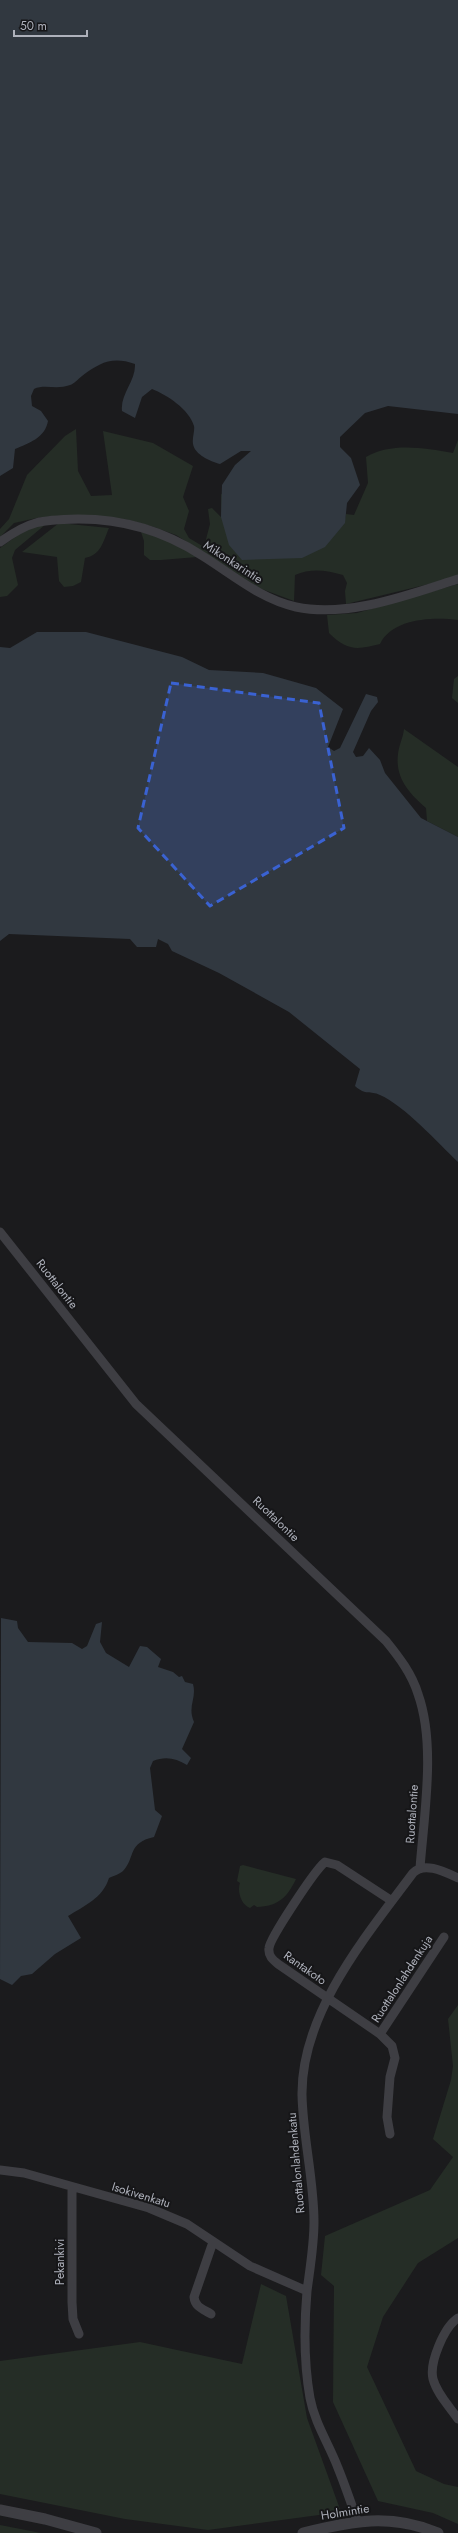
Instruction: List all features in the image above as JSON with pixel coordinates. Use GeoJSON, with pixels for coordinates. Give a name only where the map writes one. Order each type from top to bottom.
{"type":"FeatureCollection","features":[{"type":"Feature","properties":{"kind":"street","name":"Mikonkarintie"},"geometry":{"type":"LineString","coordinates":[[0,542],[25,526],[40,520],[90,519],[136,525],[172,537],[263,596],[285,604],[308,609],[352,607],[458,579]]}},
{"type":"Feature","properties":{"kind":"street","name":"Ruottalontie"},"geometry":{"type":"LineString","coordinates":[[0,1232],[136,1404],[363,1620],[398,1656],[418,1692],[424,1716],[427,1767],[420,1868]]}},
{"type":"Feature","properties":{"kind":"street","name":"Rantakoto"},"geometry":{"type":"LineString","coordinates":[[390,2134],[387,2117],[389,2093],[395,2058],[392,2046],[380,2034],[271,1958],[269,1948],[275,1933],[308,1884],[321,1865],[328,1861],[392,1901]]}},
{"type":"Feature","properties":{"kind":"street"},"geometry":{"type":"LineString","coordinates":[[420,1868],[434,1869],[458,1878]]}},
{"type":"Feature","properties":{"kind":"street","name":"Ruottalonlahdenkatu"},"geometry":{"type":"LineString","coordinates":[[357,2520],[338,2467],[314,2417],[310,2397],[306,2347],[307,2291],[314,2224],[311,2173],[303,2112],[303,2079],[310,2046],[328,1998],[392,1901],[413,1873],[420,1868]]}},
{"type":"Feature","properties":{"kind":"street","name":"Ruottalonlahdenkuja"},"geometry":{"type":"LineString","coordinates":[[380,2034],[444,1937]]}},
{"type":"Feature","properties":{"kind":"street","name":"Isokivenkatu"},"geometry":{"type":"LineString","coordinates":[[0,2170],[24,2174],[149,2208],[187,2224],[250,2266],[307,2291]]}},
{"type":"Feature","properties":{"kind":"street","name":"Pekankivi"},"geometry":{"type":"LineString","coordinates":[[72,2188],[72,2302],[73,2318],[79,2334]]}},
{"type":"Feature","properties":{"kind":"street"},"geometry":{"type":"LineString","coordinates":[[211,2314],[199,2308],[194,2302],[194,2297],[213,2242]]}},
{"type":"Feature","properties":{"kind":"street"},"geometry":{"type":"LineString","coordinates":[[458,2318],[449,2325],[443,2334],[432,2374],[436,2387],[458,2419]]}},
{"type":"Feature","properties":{"kind":"street"},"geometry":{"type":"LineString","coordinates":[[0,2510],[45,2519],[96,2533]]}},
{"type":"Feature","properties":{"kind":"street","name":"Holmintie"},"geometry":{"type":"LineString","coordinates":[[303,2533],[357,2520],[390,2520],[438,2533]]}},
{"type":"Feature","properties":{"kind":"highlighted area"},"geometry":{"type":"Polygon","coordinates":[[[171,683],[319,703],[344,828],[210,906],[138,828],[171,683]]]}},
{"type":"Feature","properties":{"kind":"shaded area"},"geometry":{"type":"Polygon","coordinates":[[[0,0],[458,0],[458,414],[388,406],[365,413],[340,437],[340,447],[351,458],[360,485],[347,503],[345,523],[325,547],[302,558],[242,560],[229,545],[221,517],[222,485],[235,465],[251,451],[241,451],[220,464],[204,457],[194,448],[194,426],[187,414],[177,403],[152,389],[142,397],[135,418],[122,411],[123,399],[135,370],[135,364],[127,362],[113,361],[101,364],[70,385],[34,389],[31,396],[32,406],[41,411],[48,421],[46,427],[44,432],[36,439],[15,449],[13,468],[0,476],[0,0]]]}},
{"type":"Feature","properties":{"kind":"shaded area"},"geometry":{"type":"Polygon","coordinates":[[[76,429],[78,471],[91,496],[112,495],[103,431],[153,443],[193,466],[183,497],[189,511],[184,529],[189,538],[204,547],[210,524],[208,509],[212,508],[221,517],[221,494],[345,519],[346,514],[354,515],[368,483],[366,457],[386,449],[397,448],[420,448],[453,453],[458,440],[458,577],[346,604],[345,591],[347,583],[343,575],[325,571],[307,571],[295,575],[294,601],[259,588],[176,535],[125,519],[41,517],[14,523],[0,537],[0,529],[9,519],[27,475],[65,436],[76,429]]]}},
{"type":"Feature","properties":{"kind":"shaded area"},"geometry":{"type":"Polygon","coordinates":[[[59,523],[109,528],[98,551],[95,554],[85,558],[81,582],[73,586],[64,587],[59,581],[57,557],[22,552],[59,523]]]}},
{"type":"Feature","properties":{"kind":"shaded area"},"geometry":{"type":"Polygon","coordinates":[[[46,524],[15,550],[12,558],[18,585],[7,596],[0,597],[0,548],[25,530],[46,524]]]}},
{"type":"Feature","properties":{"kind":"shaded area"},"geometry":{"type":"Polygon","coordinates":[[[141,532],[171,541],[197,557],[150,560],[144,555],[144,541],[141,532]]]}},
{"type":"Feature","properties":{"kind":"shaded area"},"geometry":{"type":"Polygon","coordinates":[[[458,584],[458,620],[426,619],[414,621],[394,629],[386,635],[380,644],[359,648],[353,648],[341,643],[329,633],[327,615],[357,613],[458,584]]]}},
{"type":"Feature","properties":{"kind":"shaded area"},"geometry":{"type":"Polygon","coordinates":[[[37,632],[86,632],[182,657],[209,670],[263,673],[316,688],[343,709],[328,747],[334,751],[340,748],[366,694],[377,697],[378,702],[371,711],[353,752],[356,757],[363,756],[369,748],[380,760],[385,773],[421,818],[458,837],[458,1162],[400,1107],[380,1095],[362,1091],[355,1086],[360,1069],[289,1012],[219,973],[172,951],[168,944],[158,939],[156,947],[137,947],[130,939],[9,934],[0,941],[0,647],[10,648],[37,632]]]}},
{"type":"Feature","properties":{"kind":"shaded area"},"geometry":{"type":"Polygon","coordinates":[[[458,676],[458,703],[452,698],[454,679],[458,676]]]}},
{"type":"Feature","properties":{"kind":"shaded area"},"geometry":{"type":"Polygon","coordinates":[[[404,729],[458,767],[458,837],[427,821],[426,808],[409,791],[401,778],[398,754],[404,729]]]}},
{"type":"Feature","properties":{"kind":"shaded area"},"geometry":{"type":"Polygon","coordinates":[[[1,1618],[17,1621],[18,1628],[28,1642],[72,1643],[82,1649],[87,1646],[96,1624],[102,1622],[100,1642],[106,1653],[129,1667],[140,1646],[147,1647],[161,1659],[158,1667],[173,1672],[179,1677],[182,1676],[185,1682],[193,1684],[194,1689],[191,1711],[194,1722],[182,1749],[191,1758],[187,1765],[170,1758],[157,1759],[153,1761],[150,1768],[155,1810],[162,1816],[154,1837],[145,1840],[136,1847],[127,1866],[123,1871],[109,1878],[98,1896],[68,1916],[81,1938],[55,1954],[32,1974],[21,1976],[12,1985],[0,1979],[1,1618]]]}},
{"type":"Feature","properties":{"kind":"shaded area"},"geometry":{"type":"Polygon","coordinates":[[[243,1865],[296,1879],[293,1886],[281,1900],[271,1905],[257,1907],[254,1905],[250,1908],[244,1904],[240,1897],[240,1883],[237,1881],[240,1866],[243,1865]]]}},
{"type":"Feature","properties":{"kind":"shaded area"},"geometry":{"type":"Polygon","coordinates":[[[458,2005],[458,2238],[418,2263],[383,2317],[367,2367],[416,2471],[444,2484],[458,2487],[458,2524],[433,2513],[378,2501],[333,2402],[334,2286],[321,2275],[325,2236],[430,2190],[453,2157],[433,2139],[451,2080],[453,2066],[448,2019],[458,2005]]]}},
{"type":"Feature","properties":{"kind":"shaded area"},"geometry":{"type":"Polygon","coordinates":[[[261,2284],[286,2296],[307,2418],[341,2512],[208,2530],[125,2519],[0,2494],[0,2361],[140,2342],[242,2364],[261,2284]]]}},
{"type":"Feature","properties":{"kind":"shaded area"},"geometry":{"type":"Polygon","coordinates":[[[0,2525],[41,2533],[0,2533],[0,2525]]]}}]}
